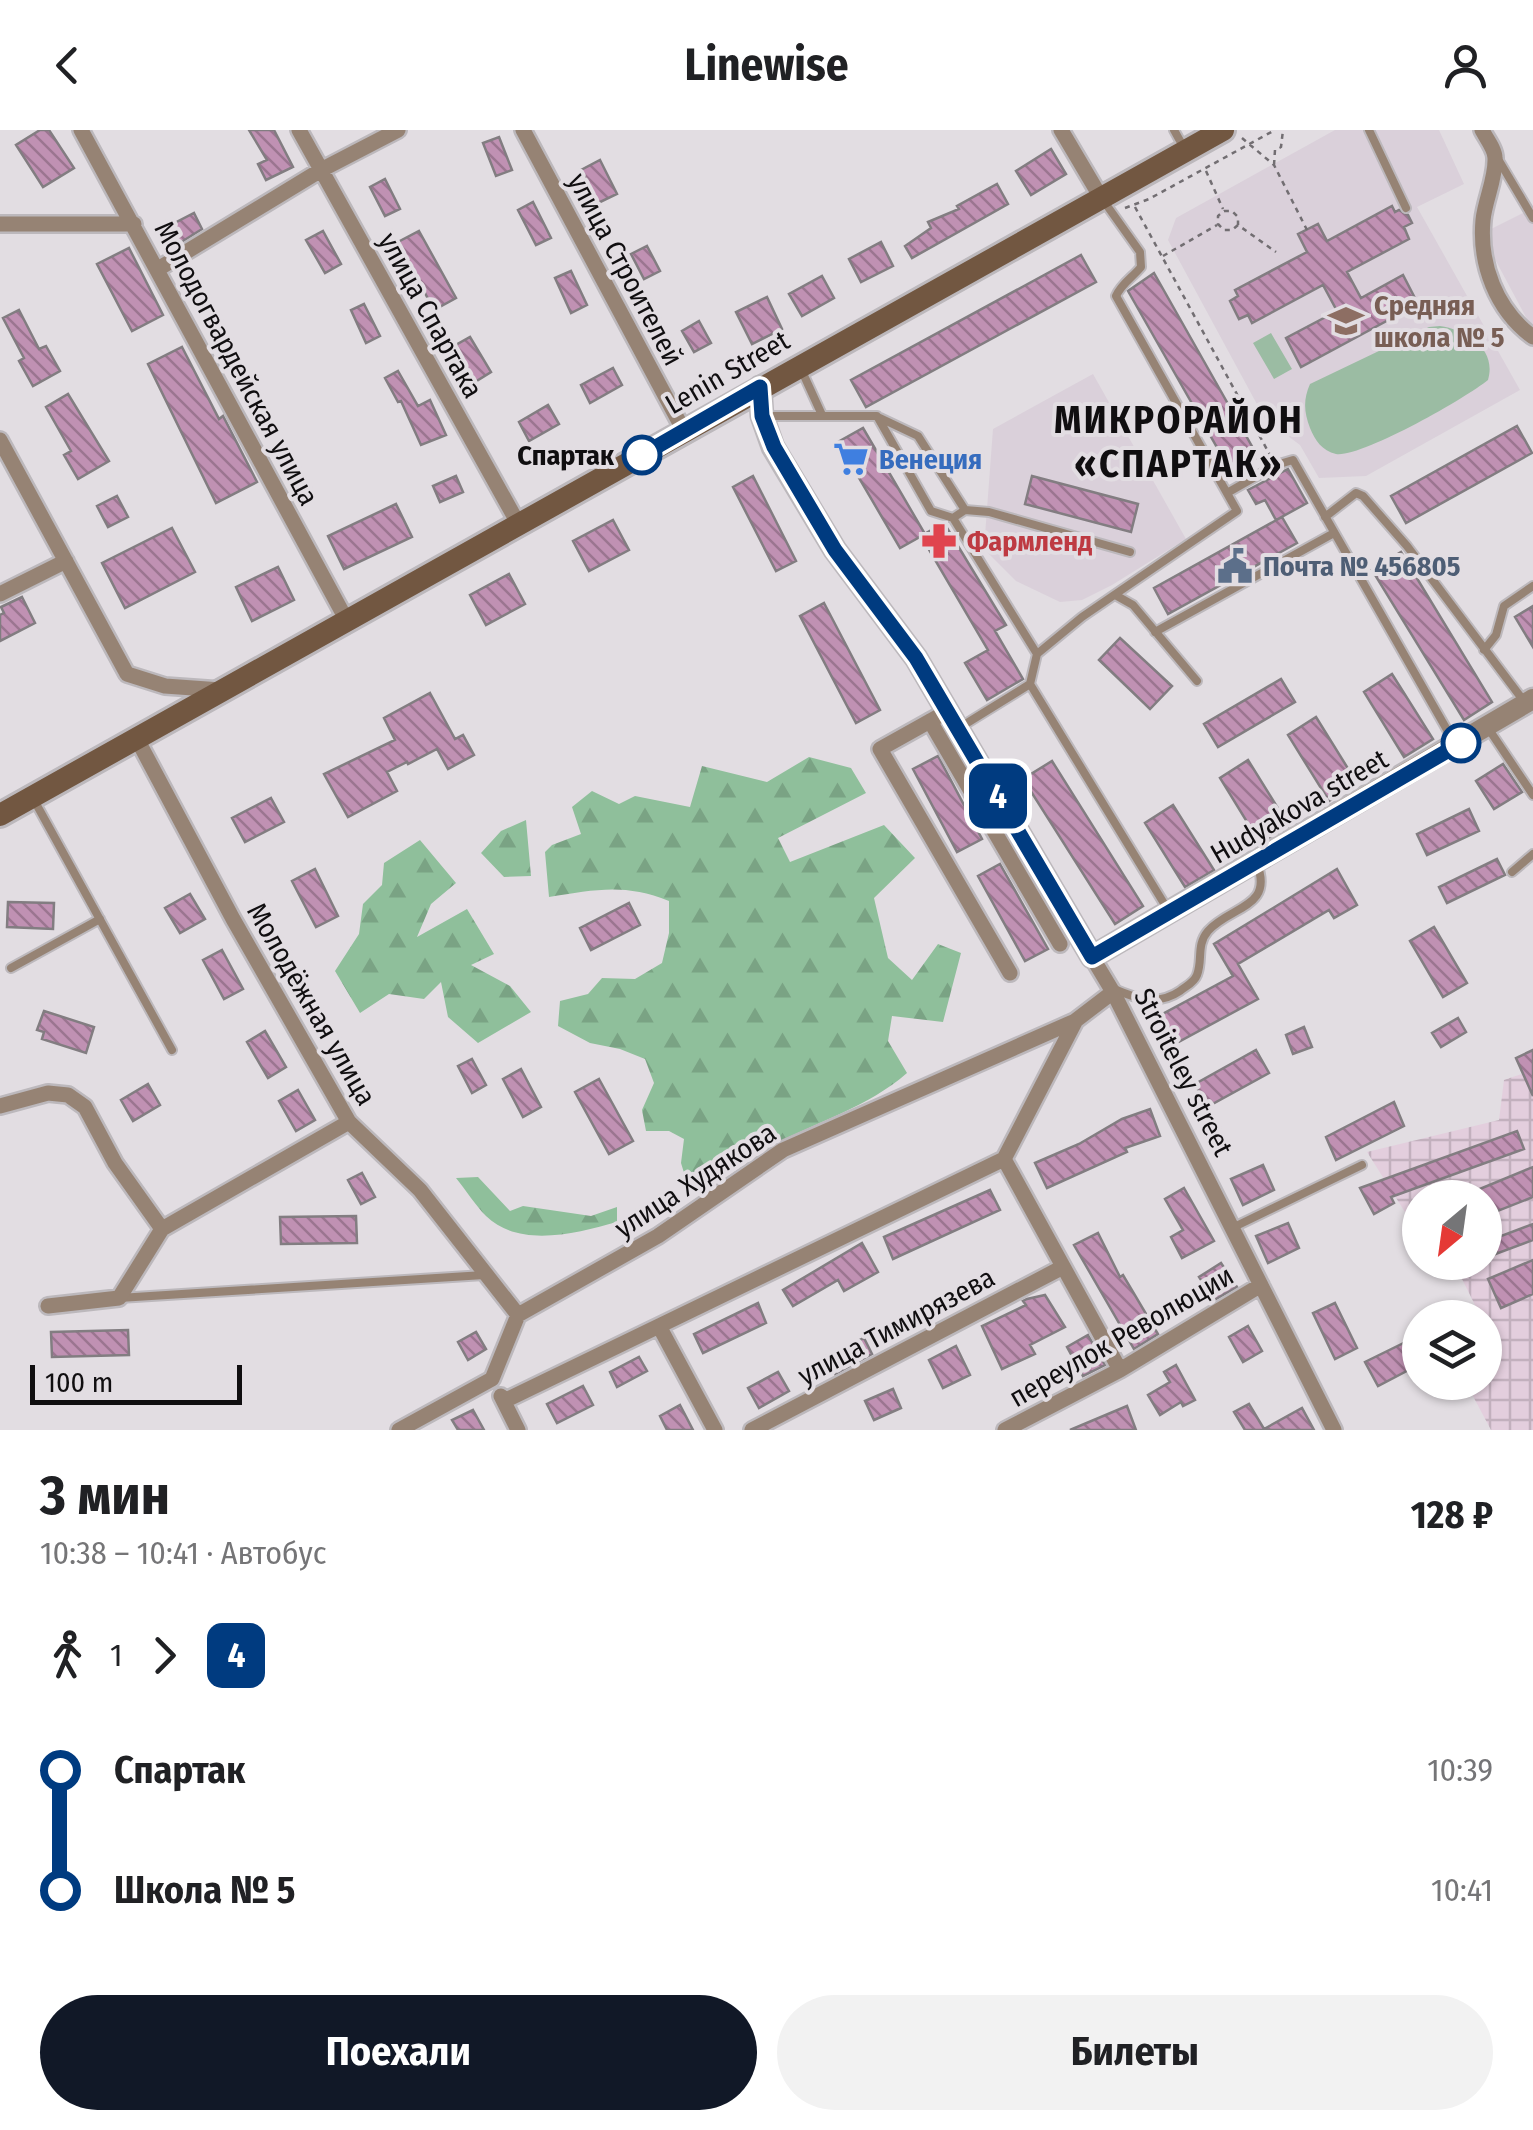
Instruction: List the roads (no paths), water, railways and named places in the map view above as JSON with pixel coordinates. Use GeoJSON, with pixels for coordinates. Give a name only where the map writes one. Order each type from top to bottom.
{"type":"FeatureCollection","features":[{"type":"Feature","properties":{"kind":"main road","name":"Lenin Street"},"geometry":{"type":"LineString","coordinates":[[0,815],[1100,196],[1180,140],[1230,132]]}},
{"type":"Feature","properties":{"kind":"street","name":"Молодогвардейская улица"},"geometry":{"type":"LineString","coordinates":[[81,130],[347,622]]}},
{"type":"Feature","properties":{"kind":"street","name":"улица Спартака"},"geometry":{"type":"LineString","coordinates":[[299,130],[519,524]]}},
{"type":"Feature","properties":{"kind":"street"},"geometry":{"type":"LineString","coordinates":[[158,269],[321,170],[398,130]]}},
{"type":"Feature","properties":{"kind":"street","name":"улица Строителей"},"geometry":{"type":"LineString","coordinates":[[523,130],[684,431]]}},
{"type":"Feature","properties":{"kind":"street"},"geometry":{"type":"LineString","coordinates":[[1061,130],[1100,196]]}},
{"type":"Feature","properties":{"kind":"street"},"geometry":{"type":"LineString","coordinates":[[1482,130],[1496,155],[1483,218],[1482,251],[1488,281],[1533,338]]}},
{"type":"Feature","properties":{"kind":"street"},"geometry":{"type":"LineString","coordinates":[[0,224],[134,224]]}},
{"type":"Feature","properties":{"kind":"street","name":"Stroiteley street"},"geometry":{"type":"LineString","coordinates":[[760,387],[762,416],[774,447],[835,550],[916,658],[946,720],[1112,989],[1334,1430]]}},
{"type":"Feature","properties":{"kind":"street"},"geometry":{"type":"LineString","coordinates":[[0,440],[127,674],[165,686],[221,690]]}},
{"type":"Feature","properties":{"kind":"street"},"geometry":{"type":"LineString","coordinates":[[0,594],[66,561]]}},
{"type":"Feature","properties":{"kind":"street","name":"Hudyakova street"},"geometry":{"type":"LineString","coordinates":[[1092,957],[1529,701]]}},
{"type":"Feature","properties":{"kind":"street"},"geometry":{"type":"LineString","coordinates":[[1010,973],[880,749],[946,720],[1060,944]]}},
{"type":"Feature","properties":{"kind":"street","name":"Молодёжная улица"},"geometry":{"type":"LineString","coordinates":[[137,739],[233,919],[350,1122],[420,1190],[518,1315]]}},
{"type":"Feature","properties":{"kind":"street","name":"улица Худякова"},"geometry":{"type":"LineString","coordinates":[[518,1315],[658,1236],[783,1150],[1075,1022],[1112,989]]}},
{"type":"Feature","properties":{"kind":"street"},"geometry":{"type":"LineString","coordinates":[[504,1401],[1004,1160],[1075,1022]]}},
{"type":"Feature","properties":{"kind":"street"},"geometry":{"type":"LineString","coordinates":[[0,1106],[48,1092],[68,1095],[85,1108],[115,1163],[162,1229]]}},
{"type":"Feature","properties":{"kind":"street"},"geometry":{"type":"LineString","coordinates":[[48,1306],[119,1298],[162,1229],[350,1122]]}},
{"type":"Feature","properties":{"kind":"street"},"geometry":{"type":"LineString","coordinates":[[1004,1160],[1120,1370]]}},
{"type":"Feature","properties":{"kind":"street","name":"улица Тимирязева"},"geometry":{"type":"LineString","coordinates":[[752,1430],[1063,1267]]}},
{"type":"Feature","properties":{"kind":"street","name":"переулок Революции"},"geometry":{"type":"LineString","coordinates":[[1005,1430],[1120,1370],[1261,1285]]}},
{"type":"Feature","properties":{"kind":"street"},"geometry":{"type":"LineString","coordinates":[[399,1430],[492,1379],[518,1315]]}},
{"type":"Feature","properties":{"kind":"street"},"geometry":{"type":"LineString","coordinates":[[659,1326],[715,1430]]}},
{"type":"Feature","properties":{"kind":"street"},"geometry":{"type":"LineString","coordinates":[[492,1379],[518,1430]]}},
{"type":"Feature","properties":{"kind":"lane"},"geometry":{"type":"LineString","coordinates":[[1369,130],[1406,208]]}},
{"type":"Feature","properties":{"kind":"lane"},"geometry":{"type":"LineString","coordinates":[[1496,155],[1533,218]]}},
{"type":"Feature","properties":{"kind":"lane"},"geometry":{"type":"LineString","coordinates":[[1100,196],[1140,252],[1140,267],[1121,284],[1116,296],[1237,511],[1082,617],[1038,654],[1030,684],[1170,914]]}},
{"type":"Feature","properties":{"kind":"lane"},"geometry":{"type":"LineString","coordinates":[[800,365],[822,416]]}},
{"type":"Feature","properties":{"kind":"lane"},"geometry":{"type":"LineString","coordinates":[[762,416],[877,416],[918,436],[965,510]]}},
{"type":"Feature","properties":{"kind":"lane"},"geometry":{"type":"LineString","coordinates":[[877,416],[931,511],[953,518],[1038,654]]}},
{"type":"Feature","properties":{"kind":"lane"},"geometry":{"type":"LineString","coordinates":[[1227,493],[1276,465],[1293,460],[1456,746]]}},
{"type":"Feature","properties":{"kind":"lane"},"geometry":{"type":"LineString","coordinates":[[1325,517],[1356,493],[1363,496],[1408,546],[1484,650],[1529,701]]}},
{"type":"Feature","properties":{"kind":"lane"},"geometry":{"type":"LineString","coordinates":[[953,518],[965,510],[989,512],[1130,552]]}},
{"type":"Feature","properties":{"kind":"lane"},"geometry":{"type":"LineString","coordinates":[[1156,632],[1334,533]]}},
{"type":"Feature","properties":{"kind":"lane"},"geometry":{"type":"LineString","coordinates":[[1484,650],[1496,635],[1504,606],[1533,586]]}},
{"type":"Feature","properties":{"kind":"lane"},"geometry":{"type":"LineString","coordinates":[[1117,596],[1133,605],[1196,682]]}},
{"type":"Feature","properties":{"kind":"lane"},"geometry":{"type":"LineString","coordinates":[[946,720],[1030,684]]}},
{"type":"Feature","properties":{"kind":"lane"},"geometry":{"type":"LineString","coordinates":[[1488,728],[1533,795]]}},
{"type":"Feature","properties":{"kind":"lane"},"geometry":{"type":"LineString","coordinates":[[32,797],[172,1050]]}},
{"type":"Feature","properties":{"kind":"lane"},"geometry":{"type":"LineString","coordinates":[[1512,872],[1533,854]]}},
{"type":"Feature","properties":{"kind":"lane"},"geometry":{"type":"LineString","coordinates":[[1112,989],[1156,1002],[1195,980],[1200,944],[1209,930],[1252,902],[1260,891],[1263,880],[1256,864]]}},
{"type":"Feature","properties":{"kind":"lane"},"geometry":{"type":"LineString","coordinates":[[10,968],[100,919]]}},
{"type":"Feature","properties":{"kind":"lane"},"geometry":{"type":"LineString","coordinates":[[1232,1228],[1362,1166]]}},
{"type":"Feature","properties":{"kind":"lane"},"geometry":{"type":"LineString","coordinates":[[119,1298],[486,1274]]}},
{"type":"Feature","properties":{"kind":"place","name":"Средняя школа № 5"},"geometry":{"type":"Point","coordinates":[1346,321]}},
{"type":"Feature","properties":{"kind":"place","name":"Спартак"},"geometry":{"type":"Point","coordinates":[642,455]}},
{"type":"Feature","properties":{"kind":"place","name":"Венеция"},"geometry":{"type":"Point","coordinates":[851,459]}},
{"type":"Feature","properties":{"kind":"place","name":"Фармленд"},"geometry":{"type":"Point","coordinates":[939,541]}},
{"type":"Feature","properties":{"kind":"place","name":"Почта № 456805"},"geometry":{"type":"Point","coordinates":[1235,566]}},
{"type":"Feature","properties":{"kind":"district","name":"МИКРОРАЙОН «СПАРТАК»"},"geometry":{"type":"Point","coordinates":[1179,442]}}]}
